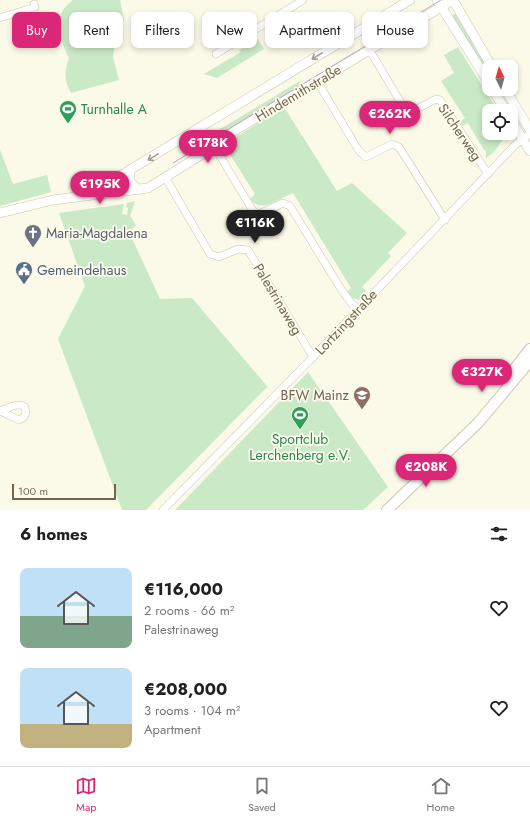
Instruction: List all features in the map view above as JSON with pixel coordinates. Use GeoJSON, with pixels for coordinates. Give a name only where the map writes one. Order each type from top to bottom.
{"type":"FeatureCollection","features":[{"type":"Feature","properties":{"kind":"main road"},"geometry":{"type":"LineString","coordinates":[[450,451],[530,349]]}},
{"type":"Feature","properties":{"kind":"main road"},"geometry":{"type":"LineString","coordinates":[[387,510],[478,423],[530,361]]}},
{"type":"Feature","properties":{"kind":"street"},"geometry":{"type":"LineString","coordinates":[[216,54],[303,0]]}},
{"type":"Feature","properties":{"kind":"street","name":"Hindemithstraße"},"geometry":{"type":"LineString","coordinates":[[59,200],[99,187],[130,170],[410,0]]}},
{"type":"Feature","properties":{"kind":"street"},"geometry":{"type":"LineString","coordinates":[[453,0],[488,60]]}},
{"type":"Feature","properties":{"kind":"street","name":"Hindemithstraße"},"geometry":{"type":"LineString","coordinates":[[59,200],[148,188],[214,146],[224,137],[317,82],[439,3],[453,0]]}},
{"type":"Feature","properties":{"kind":"street"},"geometry":{"type":"LineString","coordinates":[[439,3],[482,72]]}},
{"type":"Feature","properties":{"kind":"street"},"geometry":{"type":"LineString","coordinates":[[0,18],[35,7],[34,4]]}},
{"type":"Feature","properties":{"kind":"street","name":"Silcherweg"},"geometry":{"type":"LineString","coordinates":[[369,49],[404,108],[411,112],[436,99],[440,100],[488,174]]}},
{"type":"Feature","properties":{"kind":"street"},"geometry":{"type":"LineString","coordinates":[[317,82],[359,151],[366,157],[392,144],[399,147],[445,220]]}},
{"type":"Feature","properties":{"kind":"street"},"geometry":{"type":"LineString","coordinates":[[509,96],[530,130]]}},
{"type":"Feature","properties":{"kind":"street"},"geometry":{"type":"LineString","coordinates":[[518,128],[526,137],[530,151]]}},
{"type":"Feature","properties":{"kind":"street","name":"Lortzingstraße"},"geometry":{"type":"LineString","coordinates":[[163,510],[313,357],[488,174],[526,137]]}},
{"type":"Feature","properties":{"kind":"street"},"geometry":{"type":"LineString","coordinates":[[214,146],[253,211],[259,214],[284,203],[290,206],[351,303],[358,309]]}},
{"type":"Feature","properties":{"kind":"street"},"geometry":{"type":"LineString","coordinates":[[130,170],[130,182],[138,190]]}},
{"type":"Feature","properties":{"kind":"street","name":"Palestrinaweg"},"geometry":{"type":"LineString","coordinates":[[165,177],[210,254],[219,257],[238,249],[248,250],[313,357]]}},
{"type":"Feature","properties":{"kind":"street"},"geometry":{"type":"LineString","coordinates":[[0,213],[59,200]]}},
{"type":"Feature","properties":{"kind":"green space"},"geometry":{"type":"Polygon","coordinates":[[[73,0],[120,0],[122,12],[69,12],[69,48],[114,48],[113,57],[119,80],[71,93],[67,84],[66,76],[66,68],[69,58],[61,38],[61,13],[73,0]]]}},
{"type":"Feature","properties":{"kind":"green space"},"geometry":{"type":"Polygon","coordinates":[[[456,13],[484,60],[482,60],[482,66],[451,16],[456,13]]]}},
{"type":"Feature","properties":{"kind":"green space"},"geometry":{"type":"Polygon","coordinates":[[[257,40],[264,49],[217,78],[204,74],[241,52],[239,50],[242,48],[257,48],[257,40]]]}},
{"type":"Feature","properties":{"kind":"green space"},"geometry":{"type":"Polygon","coordinates":[[[458,47],[482,85],[482,96],[489,96],[494,104],[482,104],[482,140],[503,140],[493,153],[486,158],[486,151],[468,123],[462,126],[460,122],[465,118],[441,81],[454,73],[444,55],[458,47]]]}},
{"type":"Feature","properties":{"kind":"green space"},"geometry":{"type":"Polygon","coordinates":[[[300,81],[303,86],[197,154],[192,146],[300,81]]]}},
{"type":"Feature","properties":{"kind":"green space"},"geometry":{"type":"Polygon","coordinates":[[[284,107],[337,191],[352,183],[407,233],[388,253],[391,256],[362,287],[366,291],[359,300],[353,298],[347,292],[351,288],[293,193],[270,204],[260,205],[255,203],[250,199],[255,194],[229,153],[225,156],[223,153],[223,148],[226,143],[284,107]]]}},
{"type":"Feature","properties":{"kind":"green space"},"geometry":{"type":"Polygon","coordinates":[[[0,150],[13,184],[47,175],[51,192],[0,206],[0,150]]]}},
{"type":"Feature","properties":{"kind":"green space"},"geometry":{"type":"Polygon","coordinates":[[[135,201],[130,216],[136,225],[129,232],[160,299],[192,298],[272,392],[267,387],[146,510],[122,510],[58,339],[85,286],[59,213],[124,204],[122,214],[127,215],[127,203],[135,201]]]}},
{"type":"Feature","properties":{"kind":"green space","name":"Sportclub Lerchenberg e.V."},"geometry":{"type":"Polygon","coordinates":[[[308,372],[388,487],[363,510],[175,510],[308,372]]]}},
{"type":"Feature","properties":{"kind":"tram line"},"geometry":{"type":"LineString","coordinates":[[173,163],[441,0]]}},
{"type":"Feature","properties":{"kind":"place","name":"Turnhalle A"},"geometry":{"type":"Point","coordinates":[68,124]}},
{"type":"Feature","properties":{"kind":"place","name":"Maria-Magdalena"},"geometry":{"type":"Point","coordinates":[33,248]}},
{"type":"Feature","properties":{"kind":"place","name":"Gemeindehaus"},"geometry":{"type":"Point","coordinates":[24,285]}},
{"type":"Feature","properties":{"kind":"place","name":"BFW Mainz"},"geometry":{"type":"Point","coordinates":[362,410]}},
{"type":"Feature","properties":{"kind":"place","name":"Sportclub Lerchenberg e.V."},"geometry":{"type":"Point","coordinates":[300,430]}}]}
